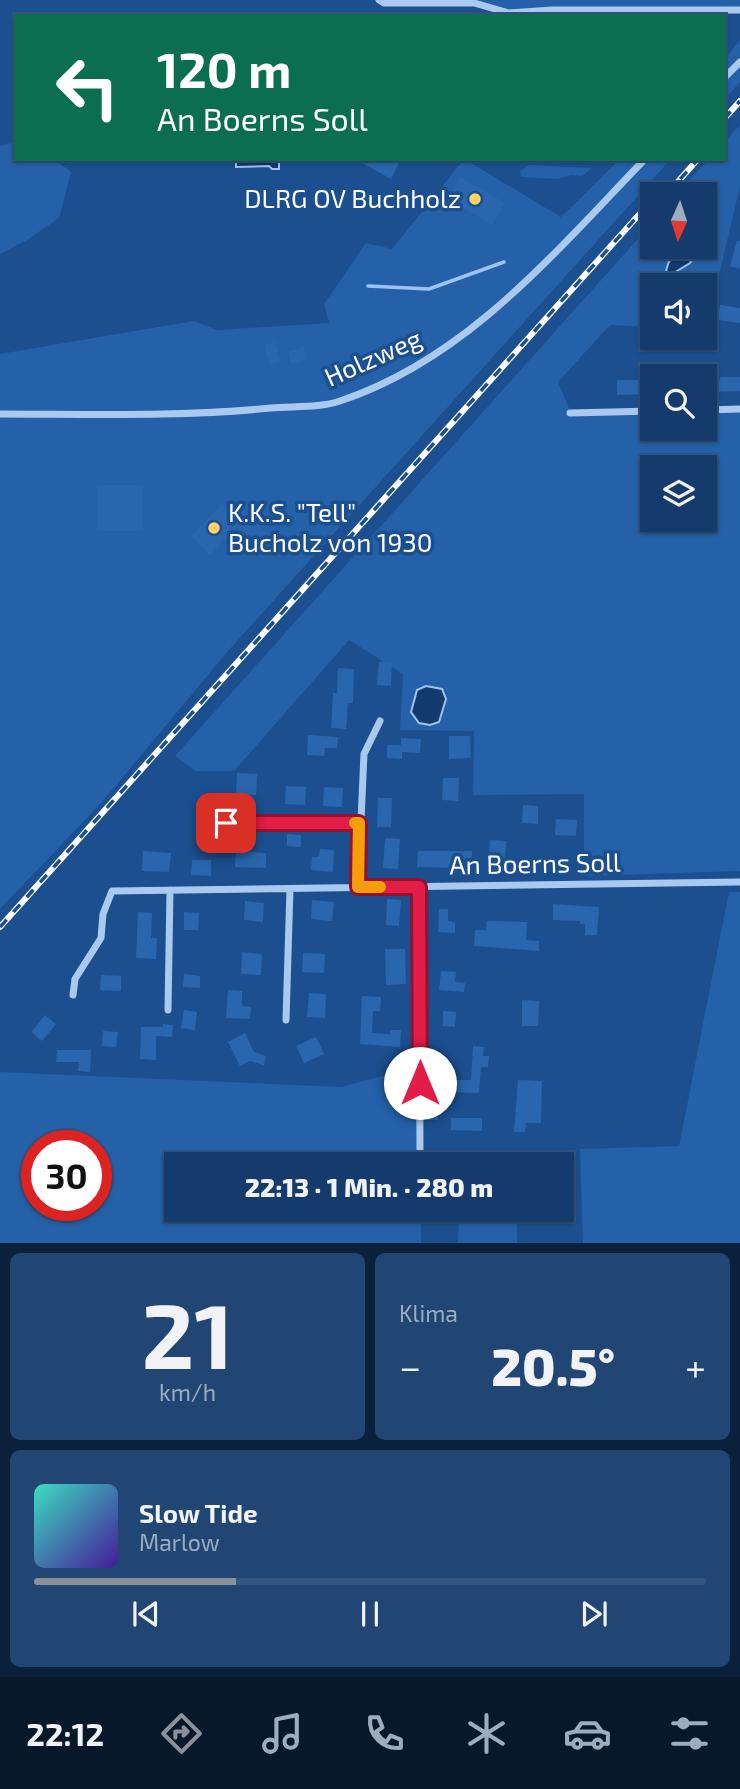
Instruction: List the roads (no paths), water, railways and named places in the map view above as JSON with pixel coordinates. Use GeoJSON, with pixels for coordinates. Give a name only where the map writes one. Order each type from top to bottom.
{"type":"FeatureCollection","features":[{"type":"Feature","properties":{"kind":"street"},"geometry":{"type":"LineString","coordinates":[[379,0],[384,3],[474,3],[509,13],[552,10],[740,10]]}},
{"type":"Feature","properties":{"kind":"street"},"geometry":{"type":"LineString","coordinates":[[726,76],[740,62]]}},
{"type":"Feature","properties":{"kind":"street","name":"Holzweg"},"geometry":{"type":"LineString","coordinates":[[0,415],[222,413],[338,402],[415,368],[481,323],[536,271],[643,161]]}},
{"type":"Feature","properties":{"kind":"street"},"geometry":{"type":"LineString","coordinates":[[717,410],[740,409]]}},
{"type":"Feature","properties":{"kind":"street"},"geometry":{"type":"LineString","coordinates":[[570,413],[640,411]]}},
{"type":"Feature","properties":{"kind":"street"},"geometry":{"type":"LineString","coordinates":[[358,887],[364,754],[380,721]]}},
{"type":"Feature","properties":{"kind":"street"},"geometry":{"type":"LineString","coordinates":[[226,823],[359,823]]}},
{"type":"Feature","properties":{"kind":"street","name":"An Boerns Soll"},"geometry":{"type":"LineString","coordinates":[[73,995],[75,979],[101,938],[103,914],[112,891],[740,881]]}},
{"type":"Feature","properties":{"kind":"street"},"geometry":{"type":"LineString","coordinates":[[419,887],[420,1152]]}},
{"type":"Feature","properties":{"kind":"street"},"geometry":{"type":"LineString","coordinates":[[286,1020],[290,888]]}},
{"type":"Feature","properties":{"kind":"street"},"geometry":{"type":"LineString","coordinates":[[168,1010],[170,890]]}},
{"type":"Feature","properties":{"kind":"waterway"},"geometry":{"type":"LineString","coordinates":[[368,286],[429,289],[504,262]]}},
{"type":"Feature","properties":{"kind":"railway"},"geometry":{"type":"LineString","coordinates":[[726,117],[740,101]]}},
{"type":"Feature","properties":{"kind":"railway"},"geometry":{"type":"LineString","coordinates":[[678,182],[696,161]]}},
{"type":"Feature","properties":{"kind":"railway"},"geometry":{"type":"LineString","coordinates":[[0,927],[640,213]]}},
{"type":"Feature","properties":{"kind":"place","name":"DLRG OV Buchholz"},"geometry":{"type":"Point","coordinates":[475,199]}},
{"type":"Feature","properties":{"kind":"place","name":"K.K.S. \"Tell\" Bucholz von 1930"},"geometry":{"type":"Point","coordinates":[214,528]}}]}
